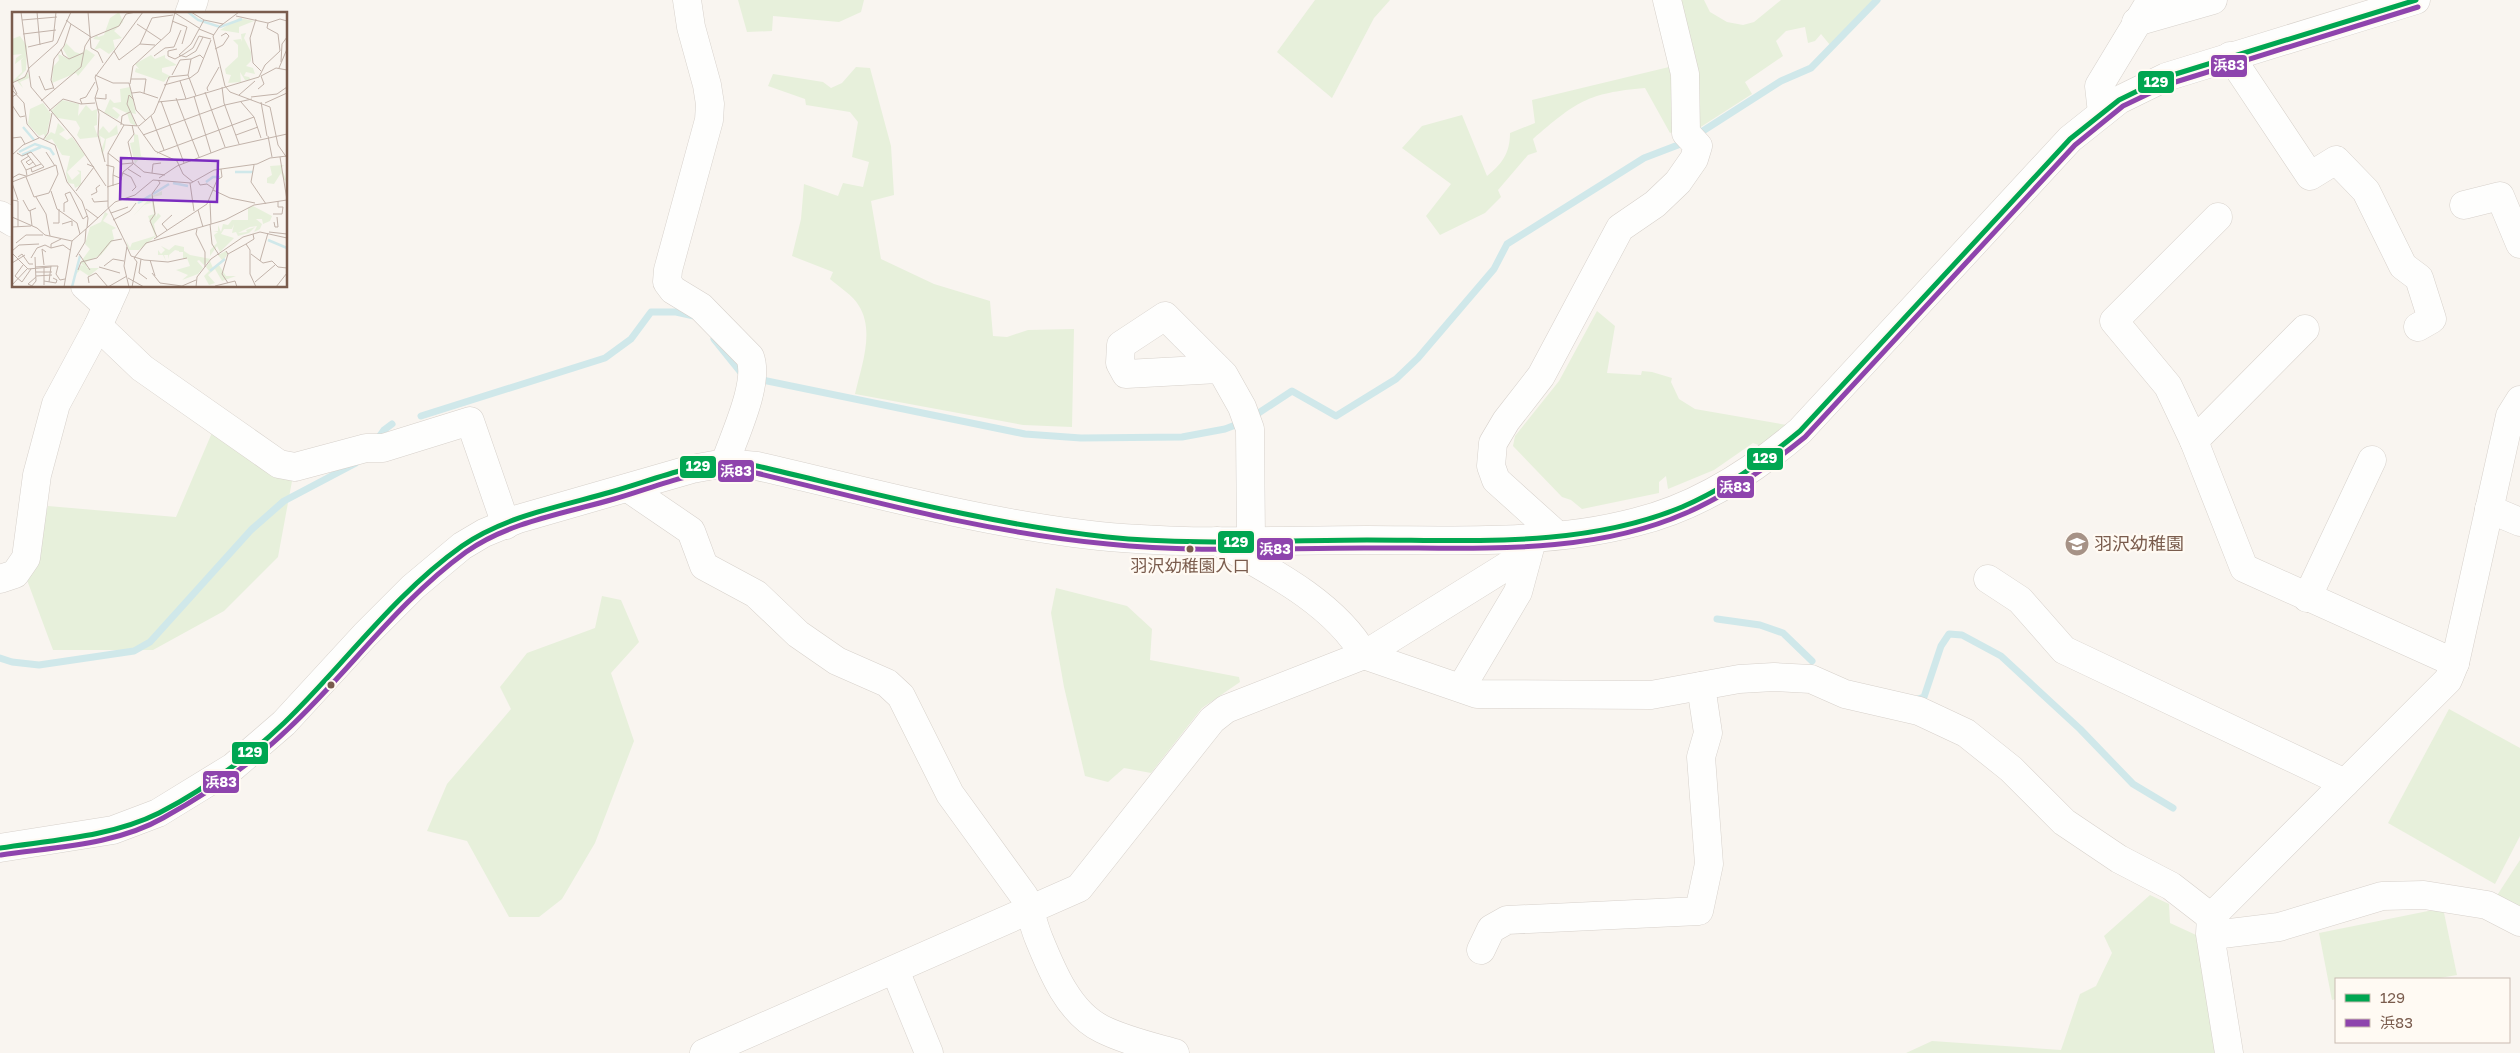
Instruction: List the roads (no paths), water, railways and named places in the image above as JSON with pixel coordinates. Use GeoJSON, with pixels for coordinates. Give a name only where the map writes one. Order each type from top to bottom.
{"type":"FeatureCollection","features":[{"type":"Feature","properties":{"kind":"street"},"geometry":{"type":"LineString","coordinates":[[190,12],[194,0]]}},
{"type":"Feature","properties":{"kind":"street"},"geometry":{"type":"LineString","coordinates":[[687,0],[691,27],[710,104],[709,120],[668,270],[667,282],[673,290],[701,307],[750,357],[754,367],[741,418],[725,463]]}},
{"type":"Feature","properties":{"kind":"street"},"geometry":{"type":"LineString","coordinates":[[1539,542],[1496,480],[1491,466],[1493,443],[1506,421],[1541,376],[1620,228],[1655,204],[1678,182],[1694,159],[1698,146],[1686,133],[1685,74],[1668,0]]}},
{"type":"Feature","properties":{"kind":"street"},"geometry":{"type":"LineString","coordinates":[[2102,113],[2099,86],[2144,11],[2213,0]]}},
{"type":"Feature","properties":{"kind":"street"},"geometry":{"type":"LineString","coordinates":[[0,848],[113,830],[158,813],[233,767],[284,723],[365,635],[413,587],[462,546],[484,533],[506,524],[692,469],[725,463],[756,466],[1002,522],[1075,534],[1138,539],[1492,540],[1539,542],[1638,522],[1671,511],[1712,493],[1769,458],[1800,431],[2070,139],[2119,100],[2166,77],[2362,8],[2416,0]]}},
{"type":"Feature","properties":{"kind":"street"},"geometry":{"type":"LineString","coordinates":[[2230,56],[2310,176],[2336,160],[2366,191],[2402,266],[2419,278],[2432,319],[2418,327]]}},
{"type":"Feature","properties":{"kind":"street"},"geometry":{"type":"LineString","coordinates":[[2464,205],[2500,196],[2518,236]]}},
{"type":"Feature","properties":{"kind":"street"},"geometry":{"type":"LineString","coordinates":[[0,215],[12,222]]}},
{"type":"Feature","properties":{"kind":"street"},"geometry":{"type":"LineString","coordinates":[[2218,217],[2114,321],[2168,386],[2194,441],[2244,568],[2454,664]]}},
{"type":"Feature","properties":{"kind":"street"},"geometry":{"type":"LineString","coordinates":[[87,288],[107,306],[142,368],[279,464],[295,467],[366,448],[383,448],[470,421],[506,524]]}},
{"type":"Feature","properties":{"kind":"street"},"geometry":{"type":"LineString","coordinates":[[0,580],[15,574],[26,558],[37,475],[56,404],[107,306]]}},
{"type":"Feature","properties":{"kind":"street"},"geometry":{"type":"LineString","coordinates":[[2194,441],[2305,328]]}},
{"type":"Feature","properties":{"kind":"street"},"geometry":{"type":"LineString","coordinates":[[1218,369],[1242,407],[1250,429],[1250,540]]}},
{"type":"Feature","properties":{"kind":"street"},"geometry":{"type":"LineString","coordinates":[[2229,1053],[2210,934],[2211,916],[2448,680],[2454,664],[2510,416],[2520,400]]}},
{"type":"Feature","properties":{"kind":"street"},"geometry":{"type":"LineString","coordinates":[[2307,598],[2372,460]]}},
{"type":"Feature","properties":{"kind":"street"},"geometry":{"type":"LineString","coordinates":[[628,488],[691,531],[704,566],[756,594],[798,634],[837,661],[887,684],[901,696],[950,794],[1024,896],[1031,910],[1038,937],[1062,988],[1081,1014],[1100,1028],[1132,1041],[1175,1053]]}},
{"type":"Feature","properties":{"kind":"street"},"geometry":{"type":"LineString","coordinates":[[2488,509],[2520,522]]}},
{"type":"Feature","properties":{"kind":"street"},"geometry":{"type":"LineString","coordinates":[[1216,540],[1278,575],[1324,610],[1356,640],[1364,655],[1477,694],[1651,695],[1739,679],[1774,677],[1811,679],[1845,694],[1919,711],[1966,733],[2011,770],[2064,822],[2119,859],[2171,886],[2211,916],[2222,934],[2279,927],[2382,896],[2424,895],[2486,904],[2520,922]]}},
{"type":"Feature","properties":{"kind":"street"},"geometry":{"type":"LineString","coordinates":[[704,1053],[1079,888],[1212,720],[1233,706],[1364,655],[1539,542]]}},
{"type":"Feature","properties":{"kind":"street"},"geometry":{"type":"LineString","coordinates":[[1461,688],[1518,592],[1539,542]]}},
{"type":"Feature","properties":{"kind":"street"},"geometry":{"type":"LineString","coordinates":[[1988,579],[2020,600],[2064,650],[2345,783]]}},
{"type":"Feature","properties":{"kind":"street"},"geometry":{"type":"LineString","coordinates":[[1481,950],[1491,929],[1507,920],[1699,911],[1709,864],[1701,757],[1708,733],[1701,686]]}},
{"type":"Feature","properties":{"kind":"street"},"geometry":{"type":"LineString","coordinates":[[895,970],[928,1053]]}},
{"type":"Feature","properties":{"kind":"waterway"},"geometry":{"type":"LineString","coordinates":[[1695,136],[1781,81],[1811,68],[1877,0]]}},
{"type":"Feature","properties":{"kind":"waterway"},"geometry":{"type":"LineString","coordinates":[[1254,416],[1292,391],[1336,416],[1396,379],[1418,358],[1494,269],[1507,244],[1644,158],[1678,145]]}},
{"type":"Feature","properties":{"kind":"waterway"},"geometry":{"type":"LineString","coordinates":[[421,416],[605,358],[631,339],[651,312],[676,312],[694,316]]}},
{"type":"Feature","properties":{"kind":"waterway"},"geometry":{"type":"LineString","coordinates":[[714,339],[743,375]]}},
{"type":"Feature","properties":{"kind":"waterway"},"geometry":{"type":"LineString","coordinates":[[762,380],[1025,434],[1081,438],[1182,437],[1225,429],[1238,424]]}},
{"type":"Feature","properties":{"kind":"waterway"},"geometry":{"type":"LineString","coordinates":[[379,437],[392,424]]}},
{"type":"Feature","properties":{"kind":"waterway"},"geometry":{"type":"LineString","coordinates":[[0,658],[12,662],[39,665],[134,651],[150,642],[251,530],[284,501],[356,463]]}},
{"type":"Feature","properties":{"kind":"waterway"},"geometry":{"type":"LineString","coordinates":[[1717,619],[1760,625],[1783,633],[1812,661]]}},
{"type":"Feature","properties":{"kind":"waterway"},"geometry":{"type":"LineString","coordinates":[[1918,699],[1924,697],[1941,646],[1949,634],[1962,635],[2001,656],[2080,729],[2133,784],[2173,808]]}},
{"type":"Feature","properties":{"kind":"place","name":"羽沢幼稚園"},"geometry":{"type":"Point","coordinates":[2077,544]}},
{"type":"Feature","properties":{"kind":"place","name":"羽沢幼稚園入口"},"geometry":{"type":"Point","coordinates":[1190,549]}}]}
